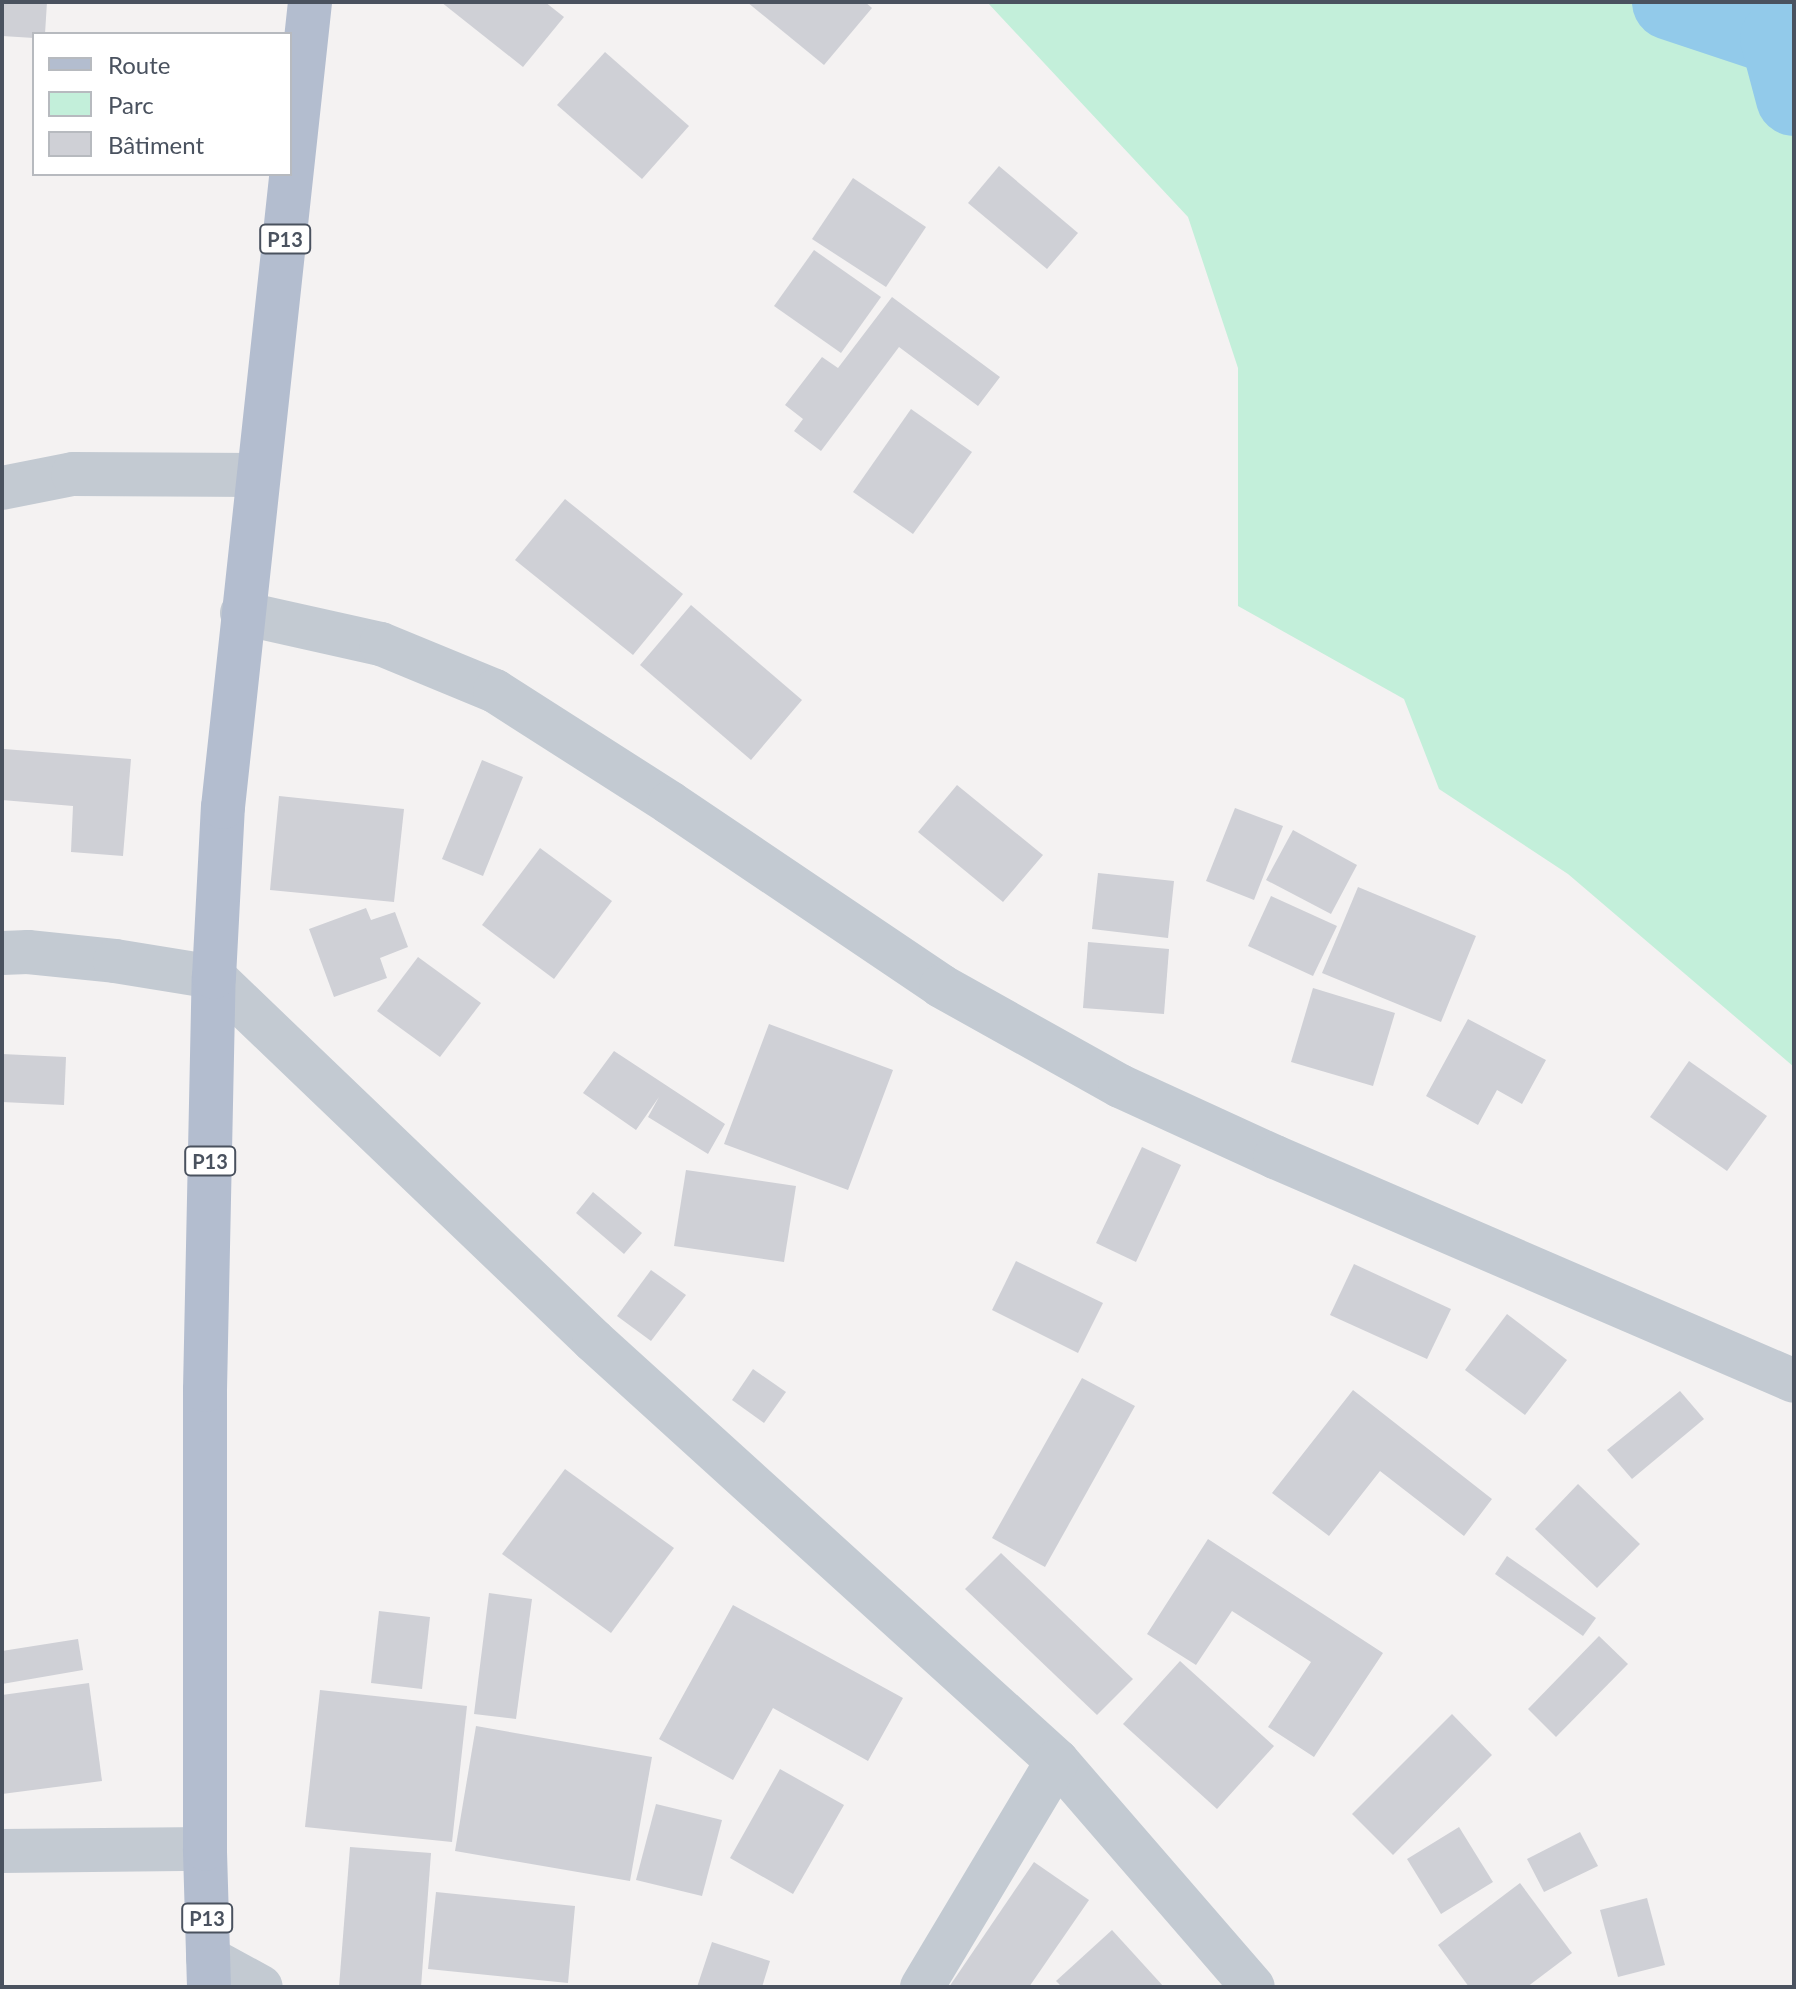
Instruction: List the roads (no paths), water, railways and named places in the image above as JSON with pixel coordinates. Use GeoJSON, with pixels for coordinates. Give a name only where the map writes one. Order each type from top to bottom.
{"type":"FeatureCollection","features":[{"type":"Feature","properties":{"kind":"main road","name":"P13"},"geometry":{"type":"LineString","coordinates":[[292,166],[310,2]]}},
{"type":"Feature","properties":{"kind":"main road","name":"P13"},"geometry":{"type":"LineString","coordinates":[[208,1973],[205,1390],[214,977],[223,807],[291,176]]}},
{"type":"Feature","properties":{"kind":"street"},"geometry":{"type":"LineString","coordinates":[[2,488],[73,474],[258,475]]}},
{"type":"Feature","properties":{"kind":"street"},"geometry":{"type":"LineString","coordinates":[[242,613],[381,644],[495,691],[670,803],[941,986],[1120,1086],[1304,1170],[1794,1381]]}},
{"type":"Feature","properties":{"kind":"street"},"geometry":{"type":"LineString","coordinates":[[2,953],[28,952],[115,961],[214,977],[594,1341],[1057,1761],[1253,1987]]}},
{"type":"Feature","properties":{"kind":"street"},"geometry":{"type":"LineString","coordinates":[[922,1987],[1057,1761]]}},
{"type":"Feature","properties":{"kind":"street"},"geometry":{"type":"LineString","coordinates":[[2,1851],[205,1849]]}},
{"type":"Feature","properties":{"kind":"street"},"geometry":{"type":"LineString","coordinates":[[208,1973],[261,1987]]}},
{"type":"Feature","properties":{"kind":"waterway"},"geometry":{"type":"LineString","coordinates":[[1670,2],[1778,38],[1794,98]]}}]}
